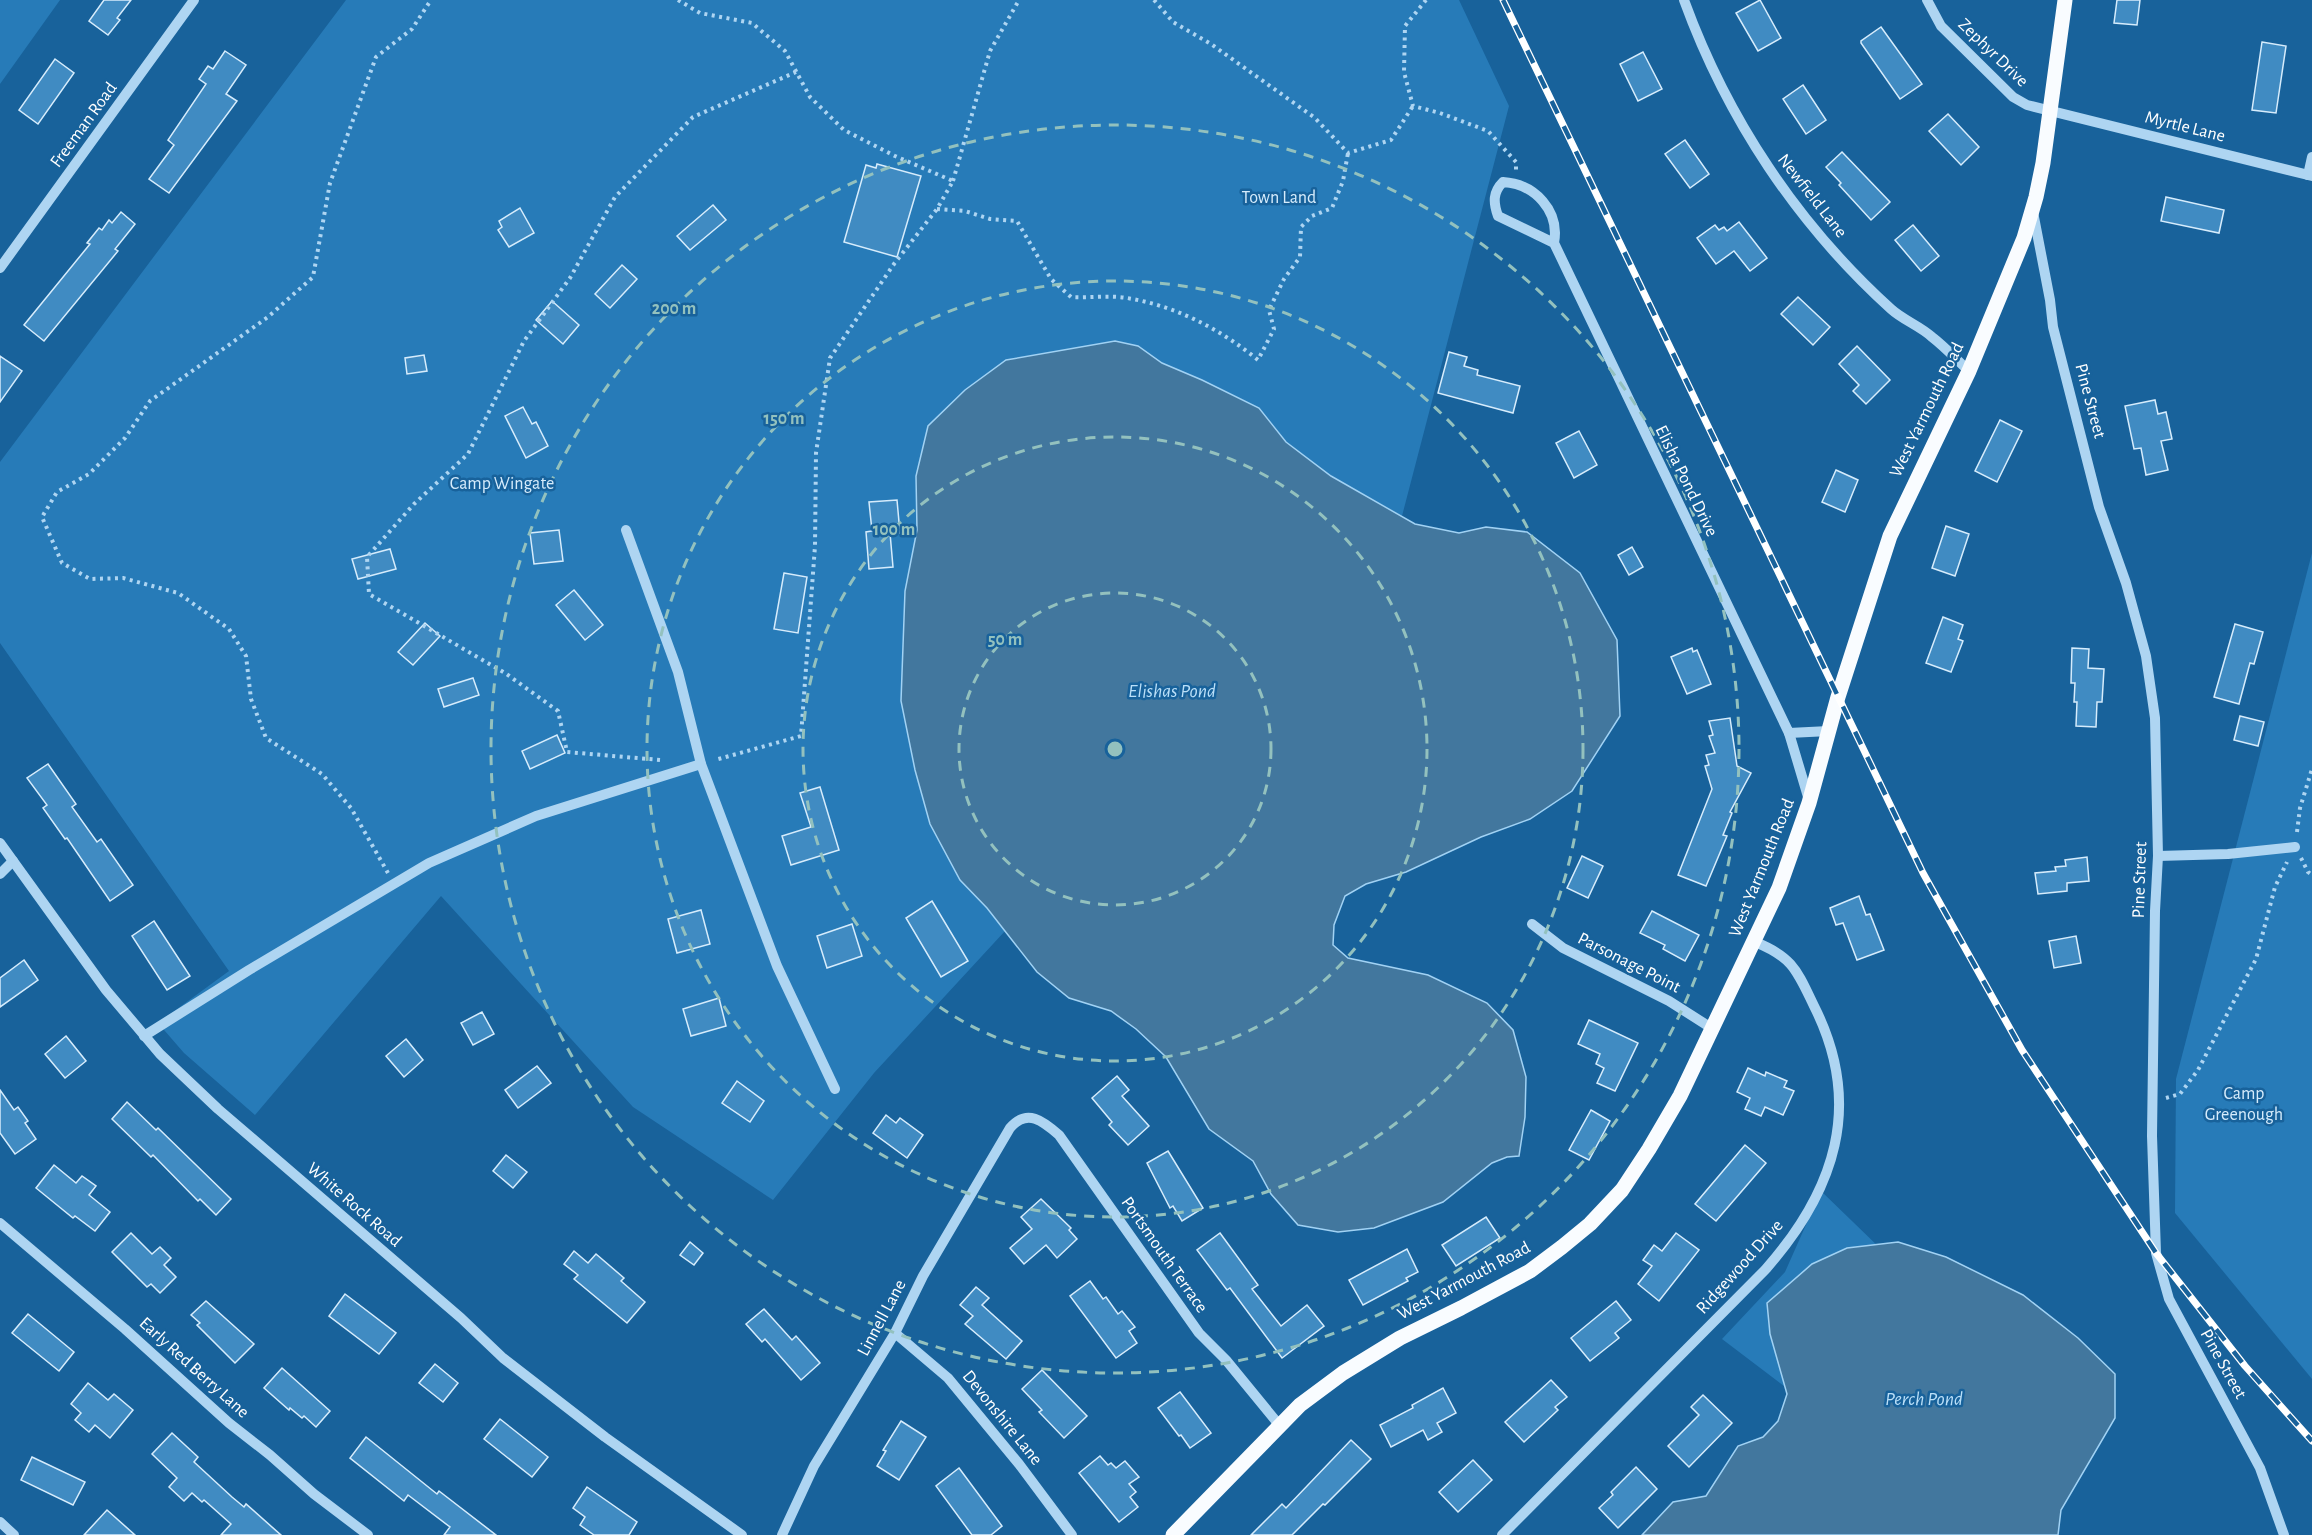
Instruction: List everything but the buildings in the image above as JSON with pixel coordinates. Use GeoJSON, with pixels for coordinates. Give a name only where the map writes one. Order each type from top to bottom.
{"type":"FeatureCollection","features":[{"type":"Feature","properties":{"kind":"main road","name":"West Yarmouth Road"},"geometry":{"type":"LineString","coordinates":[[1173,1535],[1300,1406],[1343,1372],[1401,1338],[1530,1271],[1590,1224],[1622,1190],[1649,1149],[1680,1095],[1713,1029],[1779,888],[1809,804],[1869,596],[1890,536],[1969,371],[2016,260],[2033,212],[2051,110],[2065,0]]}},
{"type":"Feature","properties":{"kind":"street","name":"Freeman Road"},"geometry":{"type":"LineString","coordinates":[[0,268],[194,0]]}},
{"type":"Feature","properties":{"kind":"street","name":"Newfield Lane"},"geometry":{"type":"LineString","coordinates":[[1684,0],[1710,63],[1739,120],[1772,175],[1805,218],[1892,310],[1932,336],[1969,371]]}},
{"type":"Feature","properties":{"kind":"street","name":"Zephyr Drive"},"geometry":{"type":"LineString","coordinates":[[1927,0],[1941,26],[2013,97],[2026,105],[2051,110]]}},
{"type":"Feature","properties":{"kind":"street","name":"Myrtle Lane"},"geometry":{"type":"LineString","coordinates":[[2051,110],[2310,175]]}},
{"type":"Feature","properties":{"kind":"street"},"geometry":{"type":"LineString","coordinates":[[2310,175],[2312,158]]}},
{"type":"Feature","properties":{"kind":"street"},"geometry":{"type":"LineString","coordinates":[[1515,183],[1503,182],[1497,188],[1494,203],[1498,216],[1554,243]]}},
{"type":"Feature","properties":{"kind":"street","name":"Elisha Pond Drive"},"geometry":{"type":"LineString","coordinates":[[1515,183],[1532,191],[1547,205],[1556,230],[1554,243],[1789,733],[1809,804]]}},
{"type":"Feature","properties":{"kind":"street","name":"Pine Street"},"geometry":{"type":"LineString","coordinates":[[2033,212],[2053,327],[2099,507],[2126,583],[2146,656],[2155,718],[2158,856],[2155,911],[2152,1180],[2156,1252],[2169,1299],[2260,1468],[2284,1535]]}},
{"type":"Feature","properties":{"kind":"street"},"geometry":{"type":"LineString","coordinates":[[626,530],[678,672],[701,764],[777,966],[835,1089]]}},
{"type":"Feature","properties":{"kind":"street"},"geometry":{"type":"LineString","coordinates":[[1789,733],[1829,731]]}},
{"type":"Feature","properties":{"kind":"street"},"geometry":{"type":"LineString","coordinates":[[144,1036],[249,970],[429,863],[536,816],[701,764]]}},
{"type":"Feature","properties":{"kind":"street","name":"White Rock Road"},"geometry":{"type":"LineString","coordinates":[[0,843],[86,964],[144,1036],[218,1109],[461,1318],[503,1358],[614,1443],[742,1535]]}},
{"type":"Feature","properties":{"kind":"street"},"geometry":{"type":"LineString","coordinates":[[2158,856],[2228,854],[2295,847]]}},
{"type":"Feature","properties":{"kind":"street"},"geometry":{"type":"LineString","coordinates":[[0,874],[14,861]]}},
{"type":"Feature","properties":{"kind":"street","name":"Parsonage Point"},"geometry":{"type":"LineString","coordinates":[[1532,924],[1563,948],[1669,1001],[1713,1029]]}},
{"type":"Feature","properties":{"kind":"street","name":"Ridgewood Drive"},"geometry":{"type":"LineString","coordinates":[[1502,1535],[1770,1263],[1796,1231],[1826,1176],[1833,1157],[1838,1117],[1837,1073],[1831,1048],[1821,1020],[1794,967],[1780,953],[1755,942]]}},
{"type":"Feature","properties":{"kind":"street","name":"Portsmouth Terrace"},"geometry":{"type":"LineString","coordinates":[[1016,1120],[1032,1117],[1046,1123],[1059,1135],[1200,1333],[1226,1360],[1280,1426]]}},
{"type":"Feature","properties":{"kind":"street","name":"Linnell Lane"},"geometry":{"type":"LineString","coordinates":[[782,1535],[814,1466],[895,1333],[923,1276],[1016,1120]]}},
{"type":"Feature","properties":{"kind":"street","name":"Early Red Berry Lane"},"geometry":{"type":"LineString","coordinates":[[0,1223],[125,1329],[229,1423],[314,1494],[368,1535]]}},
{"type":"Feature","properties":{"kind":"street","name":"Devonshire Lane"},"geometry":{"type":"LineString","coordinates":[[895,1333],[948,1378],[1019,1464],[1072,1535]]}},
{"type":"Feature","properties":{"kind":"street"},"geometry":{"type":"LineString","coordinates":[[0,1522],[14,1535]]}},
{"type":"Feature","properties":{"kind":"path"},"geometry":{"type":"LineString","coordinates":[[394,884],[351,808],[322,774],[266,738],[251,699],[246,656],[230,629],[178,594],[123,578],[90,579],[62,562],[42,517],[57,492],[89,474],[125,438],[150,401],[268,317],[314,277],[330,183],[376,57],[412,28],[431,0]]}},
{"type":"Feature","properties":{"kind":"path"},"geometry":{"type":"LineString","coordinates":[[678,0],[700,14],[752,22],[785,51],[810,97],[844,130],[895,156],[953,181]]}},
{"type":"Feature","properties":{"kind":"path"},"geometry":{"type":"LineString","coordinates":[[701,764],[801,736],[815,546],[816,453],[830,358],[894,264],[937,209],[953,181],[990,51],[1019,0]]}},
{"type":"Feature","properties":{"kind":"path"},"geometry":{"type":"LineString","coordinates":[[1154,0],[1173,22],[1229,56],[1315,118],[1348,153]]}},
{"type":"Feature","properties":{"kind":"path"},"geometry":{"type":"LineString","coordinates":[[1348,153],[1391,140],[1413,106],[1404,72],[1405,26],[1426,0]]}},
{"type":"Feature","properties":{"kind":"path"},"geometry":{"type":"LineString","coordinates":[[666,761],[567,752],[558,711],[505,674],[369,594],[367,557],[414,504],[468,454],[524,341],[570,278],[615,197],[693,117],[796,72]]}},
{"type":"Feature","properties":{"kind":"path"},"geometry":{"type":"LineString","coordinates":[[1413,106],[1440,112],[1488,130],[1516,162],[1515,183]]}},
{"type":"Feature","properties":{"kind":"path"},"geometry":{"type":"LineString","coordinates":[[937,209],[965,211],[990,219],[1017,221],[1051,279],[1071,297],[1127,298],[1184,314],[1232,339],[1258,360],[1274,329],[1269,310],[1284,279],[1300,257],[1301,227],[1312,216],[1332,208],[1344,181],[1348,153]]}},
{"type":"Feature","properties":{"kind":"path"},"geometry":{"type":"LineString","coordinates":[[2153,1102],[2180,1094],[2198,1071],[2256,959],[2275,887],[2295,847],[2300,808],[2312,769]]}},
{"type":"Feature","properties":{"kind":"green space"},"geometry":{"type":"Polygon","coordinates":[[[0,0],[60,0],[0,84],[0,0]]]}},
{"type":"Feature","properties":{"kind":"green space","name":"Camp Wingate"},"geometry":{"type":"Polygon","coordinates":[[[346,0],[1459,0],[1509,106],[1402,516],[1331,476],[1286,442],[1258,408],[1162,363],[1138,346],[1115,341],[1006,360],[916,476],[917,530],[905,591],[901,701],[915,770],[930,824],[1005,931],[874,1073],[773,1200],[633,1107],[441,896],[255,1115],[184,1053],[158,1023],[229,971],[0,643],[0,462],[346,0]]]}},
{"type":"Feature","properties":{"kind":"green space","name":"Camp Greenough"},"geometry":{"type":"Polygon","coordinates":[[[2312,553],[2312,1379],[2175,1213],[2176,1079],[2312,553]]]}},
{"type":"Feature","properties":{"kind":"green space"},"geometry":{"type":"Polygon","coordinates":[[[1821,1191],[1915,1282],[1792,1392],[1722,1339],[1785,1272],[1821,1191]]]}},
{"type":"Feature","properties":{"kind":"water","name":"Elishas Pond"},"geometry":{"type":"Polygon","coordinates":[[[1115,341],[1138,346],[1162,363],[1259,408],[1286,442],[1331,476],[1415,524],[1459,533],[1486,527],[1527,532],[1580,573],[1617,640],[1620,716],[1572,791],[1530,819],[1481,837],[1406,872],[1366,884],[1345,896],[1334,925],[1333,945],[1348,958],[1428,975],[1487,1003],[1513,1030],[1526,1077],[1525,1117],[1519,1156],[1507,1157],[1492,1163],[1443,1202],[1374,1228],[1338,1232],[1298,1225],[1271,1194],[1253,1161],[1209,1129],[1166,1057],[1136,1029],[1111,1011],[1069,998],[1037,972],[987,908],[960,880],[930,824],[915,770],[901,701],[905,591],[917,530],[916,476],[928,426],[965,390],[1006,360],[1115,341]]]}},
{"type":"Feature","properties":{"kind":"water","name":"Perch Pond"},"geometry":{"type":"Polygon","coordinates":[[[1898,1242],[1946,1257],[2023,1295],[2078,1338],[2115,1374],[2115,1418],[2061,1510],[2058,1535],[1642,1535],[1673,1502],[1706,1496],[1738,1446],[1763,1437],[1778,1421],[1787,1394],[1770,1334],[1767,1303],[1812,1264],[1847,1248],[1898,1242]]]}},
{"type":"Feature","properties":{"kind":"railway"},"geometry":{"type":"LineString","coordinates":[[1503,0],[1923,873],[2022,1050],[2156,1253],[2245,1366],[2312,1441]]}},
{"type":"Feature","properties":{"kind":"park label","name":"Town Land"},"geometry":{"type":"Point","coordinates":[1279,198]}}]}
